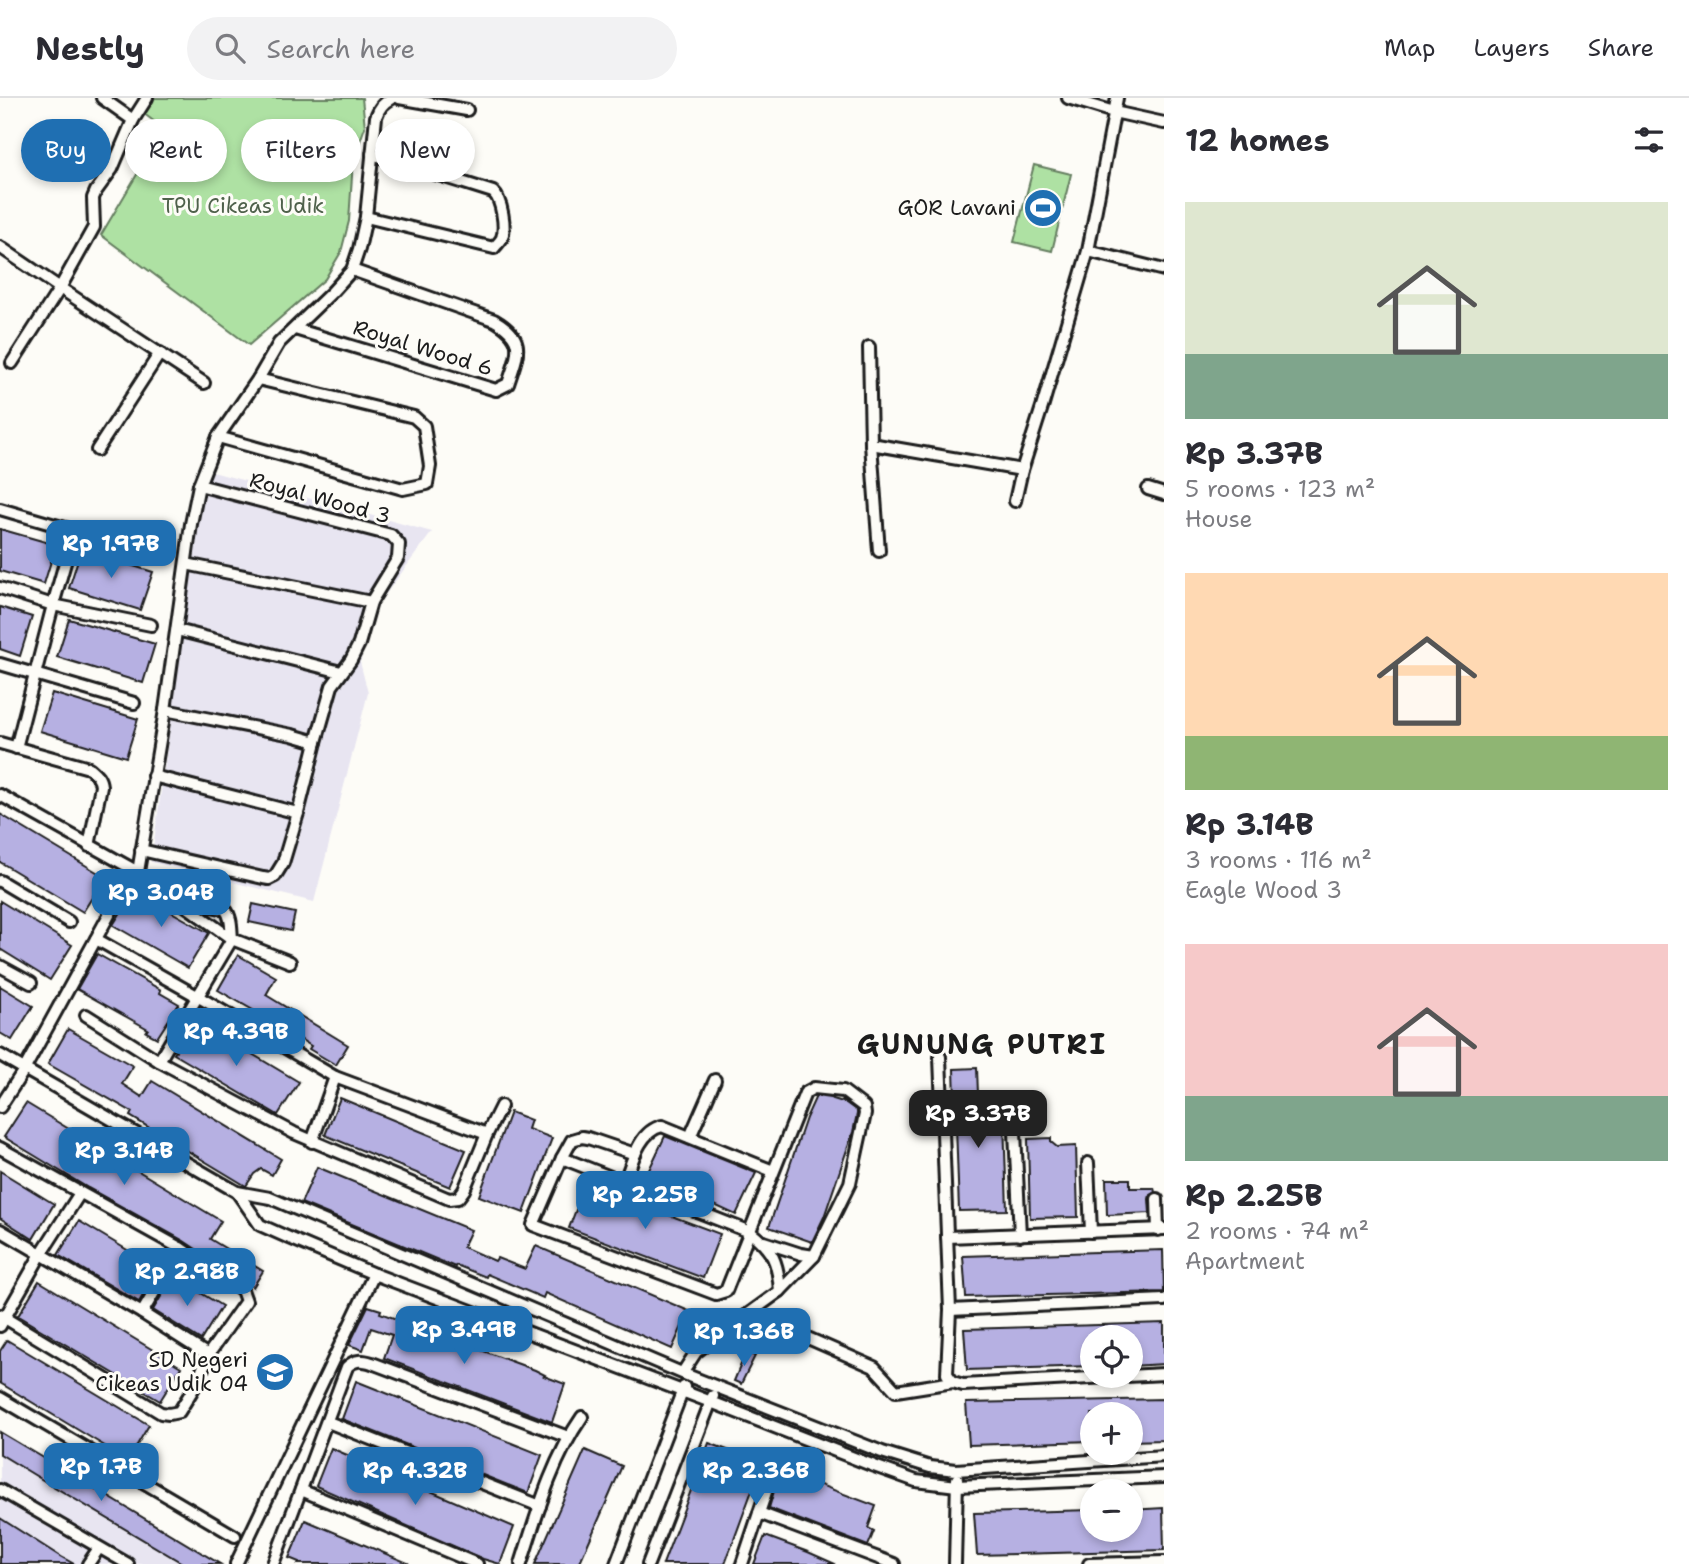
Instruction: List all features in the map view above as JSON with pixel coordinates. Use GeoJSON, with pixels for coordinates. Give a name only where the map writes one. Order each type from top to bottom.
{"type":"FeatureCollection","features":[{"type":"Feature","properties":{"kind":"street"},"geometry":{"type":"LineString","coordinates":[[102,98],[132,119]]}},
{"type":"Feature","properties":{"kind":"street"},"geometry":{"type":"LineString","coordinates":[[134,119],[147,98]]}},
{"type":"Feature","properties":{"kind":"street"},"geometry":{"type":"LineString","coordinates":[[0,1107],[24,1070],[115,904],[138,872],[165,710],[191,524],[200,485],[218,437],[279,343],[352,270],[366,216],[379,108],[391,98]]}},
{"type":"Feature","properties":{"kind":"street"},"geometry":{"type":"LineString","coordinates":[[399,98],[467,110]]}},
{"type":"Feature","properties":{"kind":"street"},"geometry":{"type":"LineString","coordinates":[[1068,98],[1164,124]]}},
{"type":"Feature","properties":{"kind":"street"},"geometry":{"type":"LineString","coordinates":[[1015,501],[1088,251],[1117,98]]}},
{"type":"Feature","properties":{"kind":"street"},"geometry":{"type":"LineString","coordinates":[[12,363],[60,288],[94,227],[93,198],[112,169],[125,139]]}},
{"type":"Feature","properties":{"kind":"street"},"geometry":{"type":"LineString","coordinates":[[366,216],[494,248],[502,238],[503,213],[498,195],[372,154]]}},
{"type":"Feature","properties":{"kind":"street"},"geometry":{"type":"LineString","coordinates":[[0,247],[204,383]]}},
{"type":"Feature","properties":{"kind":"street"},"geometry":{"type":"LineString","coordinates":[[1088,251],[1164,270]]}},
{"type":"Feature","properties":{"kind":"street","name":"Royal Wood 6"},"geometry":{"type":"LineString","coordinates":[[295,329],[496,390],[508,384],[517,354],[516,338],[506,327],[494,320],[352,270]]}},
{"type":"Feature","properties":{"kind":"street"},"geometry":{"type":"LineString","coordinates":[[869,347],[879,551]]}},
{"type":"Feature","properties":{"kind":"street"},"geometry":{"type":"LineString","coordinates":[[97,450],[160,353]]}},
{"type":"Feature","properties":{"kind":"street"},"geometry":{"type":"LineString","coordinates":[[218,437],[403,489],[426,484],[430,466],[424,426],[414,417],[258,379]]}},
{"type":"Feature","properties":{"kind":"street"},"geometry":{"type":"LineString","coordinates":[[872,444],[1022,470]]}},
{"type":"Feature","properties":{"kind":"street","name":"Royal Wood 3"},"geometry":{"type":"LineString","coordinates":[[200,485],[391,535],[398,541],[398,558],[371,602]]}},
{"type":"Feature","properties":{"kind":"street"},"geometry":{"type":"LineString","coordinates":[[1148,489],[1164,494]]}},
{"type":"Feature","properties":{"kind":"street"},"geometry":{"type":"LineString","coordinates":[[0,509],[164,557]]}},
{"type":"Feature","properties":{"kind":"street"},"geometry":{"type":"LineString","coordinates":[[16,748],[74,531]]}},
{"type":"Feature","properties":{"kind":"street"},"geometry":{"type":"LineString","coordinates":[[141,850],[269,879],[278,874],[298,813],[332,686],[359,644],[371,602],[186,564]]}},
{"type":"Feature","properties":{"kind":"street"},"geometry":{"type":"LineString","coordinates":[[0,588],[53,605],[151,625]]}},
{"type":"Feature","properties":{"kind":"street"},"geometry":{"type":"LineString","coordinates":[[177,630],[341,672]]}},
{"type":"Feature","properties":{"kind":"street"},"geometry":{"type":"LineString","coordinates":[[0,664],[134,703]]}},
{"type":"Feature","properties":{"kind":"street"},"geometry":{"type":"LineString","coordinates":[[165,710],[292,734],[316,742]]}},
{"type":"Feature","properties":{"kind":"street"},"geometry":{"type":"LineString","coordinates":[[0,743],[89,768],[97,775],[101,786],[89,846]]}},
{"type":"Feature","properties":{"kind":"street"},"geometry":{"type":"LineString","coordinates":[[153,776],[298,813]]}},
{"type":"Feature","properties":{"kind":"street"},"geometry":{"type":"LineString","coordinates":[[0,796],[138,872]]}},
{"type":"Feature","properties":{"kind":"street"},"geometry":{"type":"LineString","coordinates":[[0,881],[69,922]]}},
{"type":"Feature","properties":{"kind":"street"},"geometry":{"type":"LineString","coordinates":[[157,885],[232,939],[290,962]]}},
{"type":"Feature","properties":{"kind":"street"},"geometry":{"type":"LineString","coordinates":[[159,1061],[232,939],[230,919],[225,909],[176,899]]}},
{"type":"Feature","properties":{"kind":"street"},"geometry":{"type":"LineString","coordinates":[[96,939],[335,1077],[487,1134]]}},
{"type":"Feature","properties":{"kind":"street"},"geometry":{"type":"LineString","coordinates":[[0,966],[31,984]]}},
{"type":"Feature","properties":{"kind":"street"},"geometry":{"type":"LineString","coordinates":[[86,1015],[159,1061],[312,1142],[449,1199],[458,1198],[464,1190],[501,1106]]}},
{"type":"Feature","properties":{"kind":"street"},"geometry":{"type":"LineString","coordinates":[[0,1055],[237,1192],[270,1198],[717,1387],[882,1452],[930,1467],[956,1470],[1164,1456]]}},
{"type":"Feature","properties":{"kind":"street"},"geometry":{"type":"LineString","coordinates":[[940,1057],[950,1310],[947,1374],[953,1382]]}},
{"type":"Feature","properties":{"kind":"street"},"geometry":{"type":"LineString","coordinates":[[312,1142],[335,1077]]}},
{"type":"Feature","properties":{"kind":"street"},"geometry":{"type":"LineString","coordinates":[[690,1137],[715,1080]]}},
{"type":"Feature","properties":{"kind":"street"},"geometry":{"type":"LineString","coordinates":[[616,1564],[696,1352],[780,1291],[814,1256],[850,1183],[865,1114],[864,1107],[843,1091],[814,1087],[803,1097],[726,1291],[716,1294],[533,1225],[572,1140],[582,1137],[635,1154]]}},
{"type":"Feature","properties":{"kind":"street"},"geometry":{"type":"LineString","coordinates":[[625,1181],[635,1154],[648,1132],[664,1126],[773,1171]]}},
{"type":"Feature","properties":{"kind":"street"},"geometry":{"type":"LineString","coordinates":[[1015,1132],[1020,1235]]}},
{"type":"Feature","properties":{"kind":"street"},"geometry":{"type":"LineString","coordinates":[[0,1148],[180,1248],[242,1290],[246,1301],[208,1355],[198,1381],[179,1412],[160,1413],[1,1320],[80,1193]]}},
{"type":"Feature","properties":{"kind":"street"},"geometry":{"type":"LineString","coordinates":[[562,1158],[750,1232],[762,1241],[775,1259],[780,1291]]}},
{"type":"Feature","properties":{"kind":"street"},"geometry":{"type":"LineString","coordinates":[[1088,1163],[1091,1232]]}},
{"type":"Feature","properties":{"kind":"street"},"geometry":{"type":"LineString","coordinates":[[237,1192],[260,1225],[374,1274],[916,1481],[957,1486],[1164,1476]]}},
{"type":"Feature","properties":{"kind":"street"},"geometry":{"type":"LineString","coordinates":[[947,1237],[1161,1229],[1157,1199]]}},
{"type":"Feature","properties":{"kind":"street"},"geometry":{"type":"LineString","coordinates":[[0,1230],[208,1355]]}},
{"type":"Feature","properties":{"kind":"street"},"geometry":{"type":"LineString","coordinates":[[762,1241],[814,1256]]}},
{"type":"Feature","properties":{"kind":"street"},"geometry":{"type":"LineString","coordinates":[[142,1313],[180,1248]]}},
{"type":"Feature","properties":{"kind":"street"},"geometry":{"type":"LineString","coordinates":[[236,1564],[374,1274]]}},
{"type":"Feature","properties":{"kind":"street"},"geometry":{"type":"LineString","coordinates":[[950,1310],[1164,1300]]}},
{"type":"Feature","properties":{"kind":"street"},"geometry":{"type":"LineString","coordinates":[[794,1332],[874,1367],[896,1391],[953,1382],[963,1385],[1164,1374]]}},
{"type":"Feature","properties":{"kind":"street"},"geometry":{"type":"LineString","coordinates":[[277,1563],[347,1367],[352,1362],[358,1360],[372,1363],[568,1437]]}},
{"type":"Feature","properties":{"kind":"street"},"geometry":{"type":"LineString","coordinates":[[648,1564],[717,1387]]}},
{"type":"Feature","properties":{"kind":"street"},"geometry":{"type":"LineString","coordinates":[[0,1398],[235,1536]]}},
{"type":"Feature","properties":{"kind":"street"},"geometry":{"type":"LineString","coordinates":[[521,1564],[540,1506],[568,1437],[582,1417]]}},
{"type":"Feature","properties":{"kind":"street"},"geometry":{"type":"LineString","coordinates":[[328,1422],[540,1506]]}},
{"type":"Feature","properties":{"kind":"street"},"geometry":{"type":"LineString","coordinates":[[955,1564],[956,1470]]}},
{"type":"Feature","properties":{"kind":"street"},"geometry":{"type":"LineString","coordinates":[[0,1490],[128,1564]]}},
{"type":"Feature","properties":{"kind":"street"},"geometry":{"type":"LineString","coordinates":[[302,1490],[477,1564]]}},
{"type":"Feature","properties":{"kind":"street"},"geometry":{"type":"LineString","coordinates":[[742,1564],[766,1492]]}},
{"type":"Feature","properties":{"kind":"street"},"geometry":{"type":"LineString","coordinates":[[759,1513],[894,1564]]}},
{"type":"Feature","properties":{"kind":"street"},"geometry":{"type":"LineString","coordinates":[[89,1564],[99,1548]]}},
{"type":"Feature","properties":{"kind":"street"},"geometry":{"type":"LineString","coordinates":[[441,1564],[447,1551]]}},
{"type":"Feature","properties":{"kind":"street"},"geometry":{"type":"LineString","coordinates":[[1089,1564],[1164,1562]]}},
{"type":"Feature","properties":{"kind":"shaded area"},"geometry":{"type":"Polygon","coordinates":[[[209,471],[432,532],[379,603],[360,662],[368,693],[314,902],[151,862],[204,487],[209,471]]]}},
{"type":"Feature","properties":{"kind":"shaded area"},"geometry":{"type":"Polygon","coordinates":[[[0,1448],[184,1564],[0,1564],[0,1448]]]}},
{"type":"Feature","properties":{"kind":"green space","name":"TPU Cikeas Udik"},"geometry":{"type":"Polygon","coordinates":[[[144,98],[362,98],[365,127],[361,138],[361,119],[241,119],[241,182],[352,182],[349,221],[341,252],[325,279],[249,345],[101,235],[132,182],[227,182],[227,119],[151,119],[139,110],[144,98]]]}},
{"type":"Feature","properties":{"kind":"green space","name":"GOR Lavani"},"geometry":{"type":"Polygon","coordinates":[[[1034,165],[1071,174],[1052,251],[1014,242],[1034,165]]]}},
{"type":"Feature","properties":{"kind":"building"},"geometry":{"type":"Polygon","coordinates":[[[0,529],[56,545],[44,584],[0,571],[0,529]]]}},
{"type":"Feature","properties":{"kind":"building"},"geometry":{"type":"Polygon","coordinates":[[[81,550],[153,572],[140,610],[69,588],[81,550]]]}},
{"type":"Feature","properties":{"kind":"building"},"geometry":{"type":"Polygon","coordinates":[[[0,607],[32,617],[20,656],[0,649],[0,607]]]}},
{"type":"Feature","properties":{"kind":"building"},"geometry":{"type":"Polygon","coordinates":[[[69,619],[155,644],[143,683],[57,657],[69,619]]]}},
{"type":"Feature","properties":{"kind":"building"},"geometry":{"type":"Polygon","coordinates":[[[52,693],[138,719],[126,757],[40,731],[52,693]]]}},
{"type":"Feature","properties":{"kind":"building"},"geometry":{"type":"Polygon","coordinates":[[[0,814],[105,877],[83,912],[0,862],[0,814]]]}},
{"type":"Feature","properties":{"kind":"building"},"geometry":{"type":"Polygon","coordinates":[[[134,891],[209,933],[188,968],[113,925],[134,891]]]}},
{"type":"Feature","properties":{"kind":"building"},"geometry":{"type":"Polygon","coordinates":[[[0,901],[72,945],[50,980],[0,949],[0,901]]]}},
{"type":"Feature","properties":{"kind":"building"},"geometry":{"type":"Polygon","coordinates":[[[253,904],[295,913],[291,931],[249,922],[253,904]]]}},
{"type":"Feature","properties":{"kind":"building"},"geometry":{"type":"Polygon","coordinates":[[[97,954],[161,990],[160,993],[179,1004],[157,1038],[146,1032],[148,1029],[77,989],[97,954]]]}},
{"type":"Feature","properties":{"kind":"building"},"geometry":{"type":"Polygon","coordinates":[[[238,955],[276,977],[266,995],[348,1045],[336,1065],[309,1049],[311,1046],[298,1036],[218,990],[238,955]]]}},
{"type":"Feature","properties":{"kind":"building"},"geometry":{"type":"Polygon","coordinates":[[[0,986],[33,1006],[12,1040],[0,1033],[0,986]]]}},
{"type":"Feature","properties":{"kind":"building"},"geometry":{"type":"Polygon","coordinates":[[[195,1020],[299,1082],[278,1115],[174,1054],[195,1020]]]}},
{"type":"Feature","properties":{"kind":"building"},"geometry":{"type":"Polygon","coordinates":[[[68,1029],[133,1066],[122,1084],[142,1097],[152,1081],[281,1159],[272,1175],[261,1169],[246,1186],[130,1116],[132,1112],[48,1064],[68,1029]]]}},
{"type":"Feature","properties":{"kind":"building"},"geometry":{"type":"Polygon","coordinates":[[[977,1068],[979,1121],[1004,1121],[1007,1210],[959,1211],[954,1069],[977,1068]]]}},
{"type":"Feature","properties":{"kind":"building"},"geometry":{"type":"Polygon","coordinates":[[[816,1096],[846,1103],[857,1111],[857,1114],[824,1217],[812,1242],[769,1227],[816,1096]]]}},
{"type":"Feature","properties":{"kind":"building"},"geometry":{"type":"Polygon","coordinates":[[[340,1098],[466,1150],[450,1187],[325,1135],[340,1098]]]}},
{"type":"Feature","properties":{"kind":"building"},"geometry":{"type":"Polygon","coordinates":[[[26,1103],[221,1221],[210,1239],[263,1271],[253,1287],[184,1241],[88,1188],[4,1137],[26,1103]]]}},
{"type":"Feature","properties":{"kind":"building"},"geometry":{"type":"Polygon","coordinates":[[[510,1112],[531,1120],[528,1129],[552,1138],[524,1213],[479,1196],[510,1112]]]}},
{"type":"Feature","properties":{"kind":"building"},"geometry":{"type":"Polygon","coordinates":[[[665,1136],[756,1173],[736,1215],[647,1174],[665,1136]]]}},
{"type":"Feature","properties":{"kind":"building"},"geometry":{"type":"Polygon","coordinates":[[[1051,1138],[1051,1142],[1057,1147],[1076,1146],[1078,1217],[1030,1218],[1028,1139],[1051,1138]]]}},
{"type":"Feature","properties":{"kind":"building"},"geometry":{"type":"Polygon","coordinates":[[[317,1167],[471,1230],[463,1247],[495,1261],[497,1258],[525,1269],[536,1246],[689,1311],[672,1349],[545,1293],[543,1298],[487,1274],[486,1277],[456,1265],[455,1267],[301,1203],[317,1167]]]}},
{"type":"Feature","properties":{"kind":"building"},"geometry":{"type":"Polygon","coordinates":[[[0,1171],[54,1204],[33,1239],[0,1218],[0,1171]]]}},
{"type":"Feature","properties":{"kind":"building"},"geometry":{"type":"Polygon","coordinates":[[[1106,1179],[1130,1179],[1130,1188],[1154,1188],[1155,1192],[1149,1199],[1150,1213],[1107,1215],[1106,1179]]]}},
{"type":"Feature","properties":{"kind":"building"},"geometry":{"type":"Polygon","coordinates":[[[586,1184],[720,1234],[703,1278],[569,1228],[586,1184]]]}},
{"type":"Feature","properties":{"kind":"building"},"geometry":{"type":"Polygon","coordinates":[[[79,1221],[159,1269],[139,1302],[58,1255],[79,1221]]]}},
{"type":"Feature","properties":{"kind":"building"},"geometry":{"type":"Polygon","coordinates":[[[1163,1250],[1164,1292],[966,1297],[963,1256],[1163,1250]]]}},
{"type":"Feature","properties":{"kind":"building"},"geometry":{"type":"Polygon","coordinates":[[[173,1276],[222,1306],[201,1340],[153,1310],[173,1276]]]}},
{"type":"Feature","properties":{"kind":"building"},"geometry":{"type":"Polygon","coordinates":[[[39,1281],[181,1367],[160,1401],[18,1316],[39,1281]]]}},
{"type":"Feature","properties":{"kind":"building"},"geometry":{"type":"Polygon","coordinates":[[[368,1306],[565,1384],[552,1422],[384,1358],[392,1335],[371,1328],[363,1350],[349,1345],[368,1306]]]}},
{"type":"Feature","properties":{"kind":"building"},"geometry":{"type":"Polygon","coordinates":[[[1164,1323],[1164,1364],[1143,1365],[1143,1325],[1097,1325],[1164,1323]]]}},
{"type":"Feature","properties":{"kind":"building"},"geometry":{"type":"Polygon","coordinates":[[[1080,1326],[1080,1366],[967,1370],[964,1329],[1080,1326]]]}},
{"type":"Feature","properties":{"kind":"building"},"geometry":{"type":"Polygon","coordinates":[[[7,1340],[149,1425],[128,1460],[0,1383],[0,1351],[7,1340]]]}},
{"type":"Feature","properties":{"kind":"building"},"geometry":{"type":"Polygon","coordinates":[[[746,1352],[755,1356],[741,1384],[734,1381],[746,1352]]]}},
{"type":"Feature","properties":{"kind":"building"},"geometry":{"type":"Polygon","coordinates":[[[356,1381],[542,1455],[528,1493],[342,1419],[356,1381]]]}},
{"type":"Feature","properties":{"kind":"building"},"geometry":{"type":"Polygon","coordinates":[[[1164,1399],[1164,1440],[1143,1441],[1143,1402],[1080,1402],[1080,1441],[969,1445],[966,1403],[1164,1399]]]}},
{"type":"Feature","properties":{"kind":"building"},"geometry":{"type":"Polygon","coordinates":[[[0,1432],[220,1564],[184,1564],[36,1476],[0,1454],[0,1432]]]}},
{"type":"Feature","properties":{"kind":"building"},"geometry":{"type":"Polygon","coordinates":[[[709,1443],[876,1506],[868,1528],[874,1531],[868,1546],[769,1508],[774,1491],[771,1486],[765,1484],[760,1487],[754,1485],[725,1564],[663,1564],[709,1443]]]}},
{"type":"Feature","properties":{"kind":"building"},"geometry":{"type":"Polygon","coordinates":[[[331,1448],[514,1527],[500,1564],[316,1486],[331,1448]]]}},
{"type":"Feature","properties":{"kind":"building"},"geometry":{"type":"Polygon","coordinates":[[[585,1450],[622,1466],[610,1494],[579,1564],[535,1564],[585,1450]]]}},
{"type":"Feature","properties":{"kind":"building"},"geometry":{"type":"Polygon","coordinates":[[[1163,1508],[1164,1550],[977,1555],[974,1513],[1080,1510],[1080,1542],[1143,1542],[1143,1509],[1163,1508]]]}},
{"type":"Feature","properties":{"kind":"building"},"geometry":{"type":"Polygon","coordinates":[[[0,1518],[58,1555],[74,1564],[0,1564],[0,1518]]]}},
{"type":"Feature","properties":{"kind":"building"},"geometry":{"type":"Polygon","coordinates":[[[305,1520],[408,1563],[298,1564],[299,1562],[289,1558],[305,1520]]]}},
{"type":"Feature","properties":{"kind":"building"},"geometry":{"type":"Polygon","coordinates":[[[765,1536],[808,1552],[835,1564],[754,1564],[765,1536]]]}},
{"type":"Feature","properties":{"kind":"place","name":"GOR Lavani"},"geometry":{"type":"Point","coordinates":[1043,208]}},
{"type":"Feature","properties":{"kind":"place","name":"SD Negeri Cikeas Udik 04"},"geometry":{"type":"Point","coordinates":[275,1372]}},
{"type":"Feature","properties":{"kind":"district","name":"GUNUNG PUTRI"},"geometry":{"type":"Point","coordinates":[982,1044]}}]}
